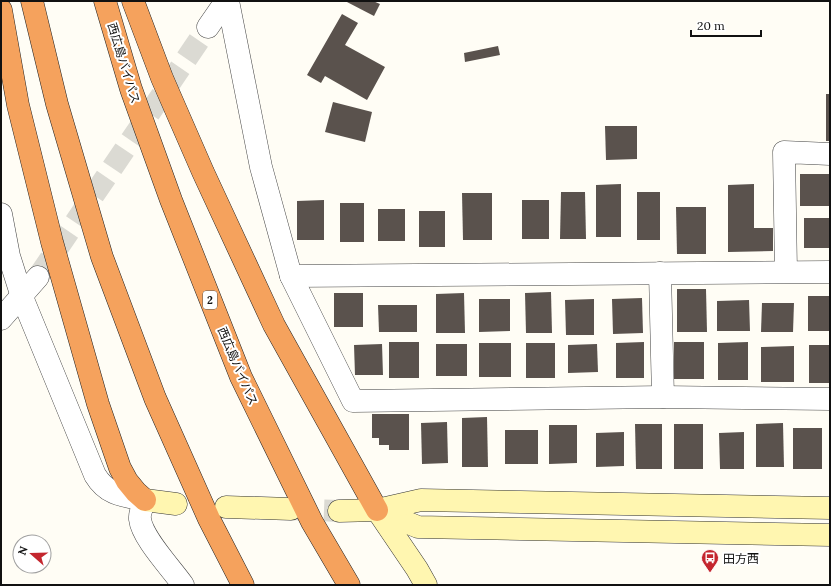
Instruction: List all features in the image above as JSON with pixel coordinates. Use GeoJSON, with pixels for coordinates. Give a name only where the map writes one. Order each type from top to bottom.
{"type":"FeatureCollection","features":[{"type":"Feature","properties":{"kind":"highway"},"geometry":{"type":"LineString","coordinates":[[32,1],[57,104],[102,257],[155,398],[209,519],[243,585]]}},
{"type":"Feature","properties":{"kind":"highway","name":"西広島バイパス"},"geometry":{"type":"LineString","coordinates":[[105,1],[131,89],[168,193],[241,377],[312,522],[348,585]]}},
{"type":"Feature","properties":{"kind":"highway"},"geometry":{"type":"LineString","coordinates":[[133,1],[162,78],[203,172],[274,325],[377,510]]}},
{"type":"Feature","properties":{"kind":"highway"},"geometry":{"type":"LineString","coordinates":[[1,10],[18,105],[52,242],[98,404],[120,468],[127,481],[145,500]]}},
{"type":"Feature","properties":{"kind":"street"},"geometry":{"type":"LineString","coordinates":[[208,27],[227,1]]}},
{"type":"Feature","properties":{"kind":"street"},"geometry":{"type":"LineString","coordinates":[[227,1],[261,167],[291,276],[353,401],[663,397],[830,399]]}},
{"type":"Feature","properties":{"kind":"street"},"geometry":{"type":"LineString","coordinates":[[786,271],[784,152],[830,154]]}},
{"type":"Feature","properties":{"kind":"street"},"geometry":{"type":"LineString","coordinates":[[1,214],[9,256],[22,297],[95,475],[101,484],[110,491],[120,495],[176,504]]}},
{"type":"Feature","properties":{"kind":"street"},"geometry":{"type":"LineString","coordinates":[[291,276],[786,271],[830,272]]}},
{"type":"Feature","properties":{"kind":"street"},"geometry":{"type":"LineString","coordinates":[[660,273],[663,397]]}},
{"type":"Feature","properties":{"kind":"street"},"geometry":{"type":"LineString","coordinates":[[1,319],[22,297],[38,277]]}},
{"type":"Feature","properties":{"kind":"street"},"geometry":{"type":"LineString","coordinates":[[145,500],[140,518],[143,528],[150,541],[183,585]]}},
{"type":"Feature","properties":{"kind":"street"},"geometry":{"type":"LineString","coordinates":[[339,511],[377,510],[421,500],[830,508]]}},
{"type":"Feature","properties":{"kind":"street"},"geometry":{"type":"LineString","coordinates":[[226,507],[291,509]]}},
{"type":"Feature","properties":{"kind":"street"},"geometry":{"type":"LineString","coordinates":[[377,510],[418,527],[830,535]]}},
{"type":"Feature","properties":{"kind":"street"},"geometry":{"type":"LineString","coordinates":[[377,510],[417,569],[426,585]]}},
{"type":"Feature","properties":{"kind":"building"},"geometry":{"type":"Polygon","coordinates":[[[345,1],[373,1],[380,4],[374,16],[345,1]]]}},
{"type":"Feature","properties":{"kind":"building"},"geometry":{"type":"Polygon","coordinates":[[[342,14],[358,23],[345,45],[385,67],[367,100],[325,76],[321,83],[307,75],[342,14]]]}},
{"type":"Feature","properties":{"kind":"building"},"geometry":{"type":"Polygon","coordinates":[[[498,46],[500,55],[465,62],[464,53],[498,46]]]}},
{"type":"Feature","properties":{"kind":"building"},"geometry":{"type":"Polygon","coordinates":[[[826,94],[830,94],[830,141],[826,141],[826,94]]]}},
{"type":"Feature","properties":{"kind":"building"},"geometry":{"type":"Polygon","coordinates":[[[333,102],[372,112],[365,142],[325,132],[333,102]]]}},
{"type":"Feature","properties":{"kind":"building"},"geometry":{"type":"Polygon","coordinates":[[[605,126],[637,126],[637,159],[606,160],[605,126]]]}},
{"type":"Feature","properties":{"kind":"building"},"geometry":{"type":"Polygon","coordinates":[[[800,174],[830,174],[830,206],[800,206],[800,174]]]}},
{"type":"Feature","properties":{"kind":"building"},"geometry":{"type":"Polygon","coordinates":[[[621,184],[621,237],[596,237],[596,185],[621,184]]]}},
{"type":"Feature","properties":{"kind":"building"},"geometry":{"type":"Polygon","coordinates":[[[754,184],[754,228],[773,228],[773,251],[728,252],[728,185],[754,184]]]}},
{"type":"Feature","properties":{"kind":"building"},"geometry":{"type":"Polygon","coordinates":[[[561,192],[585,192],[586,239],[560,239],[561,192]]]}},
{"type":"Feature","properties":{"kind":"building"},"geometry":{"type":"Polygon","coordinates":[[[637,192],[660,192],[660,240],[637,240],[637,192]]]}},
{"type":"Feature","properties":{"kind":"building"},"geometry":{"type":"Polygon","coordinates":[[[462,193],[492,193],[492,240],[463,240],[462,193]]]}},
{"type":"Feature","properties":{"kind":"building"},"geometry":{"type":"Polygon","coordinates":[[[324,200],[324,240],[297,240],[297,201],[324,200]]]}},
{"type":"Feature","properties":{"kind":"building"},"geometry":{"type":"Polygon","coordinates":[[[522,200],[549,200],[549,239],[522,239],[522,200]]]}},
{"type":"Feature","properties":{"kind":"building"},"geometry":{"type":"Polygon","coordinates":[[[340,203],[364,203],[364,242],[340,242],[340,203]]]}},
{"type":"Feature","properties":{"kind":"building"},"geometry":{"type":"Polygon","coordinates":[[[676,207],[706,207],[706,254],[677,254],[676,207]]]}},
{"type":"Feature","properties":{"kind":"building"},"geometry":{"type":"Polygon","coordinates":[[[378,209],[405,209],[405,241],[378,241],[378,209]]]}},
{"type":"Feature","properties":{"kind":"building"},"geometry":{"type":"Polygon","coordinates":[[[419,211],[445,211],[445,247],[419,247],[419,211]]]}},
{"type":"Feature","properties":{"kind":"building"},"geometry":{"type":"Polygon","coordinates":[[[804,218],[830,218],[830,248],[804,248],[804,218]]]}},
{"type":"Feature","properties":{"kind":"building"},"geometry":{"type":"Polygon","coordinates":[[[677,289],[706,289],[707,332],[677,332],[677,289]]]}},
{"type":"Feature","properties":{"kind":"building"},"geometry":{"type":"Polygon","coordinates":[[[551,292],[552,333],[526,333],[525,293],[551,292]]]}},
{"type":"Feature","properties":{"kind":"building"},"geometry":{"type":"Polygon","coordinates":[[[334,293],[363,293],[363,327],[334,327],[334,293]]]}},
{"type":"Feature","properties":{"kind":"building"},"geometry":{"type":"Polygon","coordinates":[[[464,293],[465,333],[436,333],[436,294],[464,293]]]}},
{"type":"Feature","properties":{"kind":"building"},"geometry":{"type":"Polygon","coordinates":[[[808,296],[830,296],[830,331],[808,331],[808,296]]]}},
{"type":"Feature","properties":{"kind":"building"},"geometry":{"type":"Polygon","coordinates":[[[642,298],[643,333],[613,334],[612,299],[642,298]]]}},
{"type":"Feature","properties":{"kind":"building"},"geometry":{"type":"Polygon","coordinates":[[[479,299],[510,299],[510,331],[479,332],[479,299]]]}},
{"type":"Feature","properties":{"kind":"building"},"geometry":{"type":"Polygon","coordinates":[[[594,299],[594,335],[566,335],[565,300],[594,299]]]}},
{"type":"Feature","properties":{"kind":"building"},"geometry":{"type":"Polygon","coordinates":[[[749,300],[750,331],[717,331],[717,301],[749,300]]]}},
{"type":"Feature","properties":{"kind":"building"},"geometry":{"type":"Polygon","coordinates":[[[762,303],[794,303],[793,332],[761,332],[762,303]]]}},
{"type":"Feature","properties":{"kind":"building"},"geometry":{"type":"Polygon","coordinates":[[[378,305],[417,305],[417,332],[379,332],[378,305]]]}},
{"type":"Feature","properties":{"kind":"building"},"geometry":{"type":"Polygon","coordinates":[[[389,342],[419,342],[419,378],[389,378],[389,342]]]}},
{"type":"Feature","properties":{"kind":"building"},"geometry":{"type":"Polygon","coordinates":[[[644,342],[644,378],[616,378],[616,343],[644,342]]]}},
{"type":"Feature","properties":{"kind":"building"},"geometry":{"type":"Polygon","coordinates":[[[674,342],[704,342],[704,379],[674,379],[674,342]]]}},
{"type":"Feature","properties":{"kind":"building"},"geometry":{"type":"Polygon","coordinates":[[[748,342],[748,380],[718,380],[718,343],[748,342]]]}},
{"type":"Feature","properties":{"kind":"building"},"geometry":{"type":"Polygon","coordinates":[[[479,343],[511,343],[511,377],[479,377],[479,343]]]}},
{"type":"Feature","properties":{"kind":"building"},"geometry":{"type":"Polygon","coordinates":[[[526,343],[555,343],[555,378],[526,378],[526,343]]]}},
{"type":"Feature","properties":{"kind":"building"},"geometry":{"type":"Polygon","coordinates":[[[382,344],[383,375],[355,375],[354,345],[382,344]]]}},
{"type":"Feature","properties":{"kind":"building"},"geometry":{"type":"Polygon","coordinates":[[[436,344],[467,344],[467,376],[436,376],[436,344]]]}},
{"type":"Feature","properties":{"kind":"building"},"geometry":{"type":"Polygon","coordinates":[[[597,344],[598,372],[568,373],[568,345],[597,344]]]}},
{"type":"Feature","properties":{"kind":"building"},"geometry":{"type":"Polygon","coordinates":[[[809,345],[830,345],[830,383],[809,383],[809,345]]]}},
{"type":"Feature","properties":{"kind":"building"},"geometry":{"type":"Polygon","coordinates":[[[794,346],[794,382],[761,382],[761,347],[794,346]]]}},
{"type":"Feature","properties":{"kind":"building"},"geometry":{"type":"Polygon","coordinates":[[[372,414],[409,414],[409,450],[389,450],[389,445],[379,445],[379,438],[372,438],[372,414]]]}},
{"type":"Feature","properties":{"kind":"building"},"geometry":{"type":"Polygon","coordinates":[[[487,417],[488,467],[462,467],[462,418],[487,417]]]}},
{"type":"Feature","properties":{"kind":"building"},"geometry":{"type":"Polygon","coordinates":[[[447,422],[448,463],[422,464],[421,423],[447,422]]]}},
{"type":"Feature","properties":{"kind":"building"},"geometry":{"type":"Polygon","coordinates":[[[783,423],[784,467],[756,467],[756,424],[783,423]]]}},
{"type":"Feature","properties":{"kind":"building"},"geometry":{"type":"Polygon","coordinates":[[[635,424],[662,424],[662,469],[636,469],[635,424]]]}},
{"type":"Feature","properties":{"kind":"building"},"geometry":{"type":"Polygon","coordinates":[[[674,424],[703,424],[703,469],[674,469],[674,424]]]}},
{"type":"Feature","properties":{"kind":"building"},"geometry":{"type":"Polygon","coordinates":[[[549,425],[577,425],[577,463],[549,464],[549,425]]]}},
{"type":"Feature","properties":{"kind":"building"},"geometry":{"type":"Polygon","coordinates":[[[793,428],[822,428],[822,469],[793,469],[793,428]]]}},
{"type":"Feature","properties":{"kind":"building"},"geometry":{"type":"Polygon","coordinates":[[[505,430],[538,430],[538,464],[505,464],[505,430]]]}},
{"type":"Feature","properties":{"kind":"building"},"geometry":{"type":"Polygon","coordinates":[[[624,432],[624,466],[596,467],[596,433],[624,432]]]}},
{"type":"Feature","properties":{"kind":"building"},"geometry":{"type":"Polygon","coordinates":[[[744,432],[744,469],[720,469],[719,433],[744,432]]]}},
{"type":"Feature","properties":{"kind":"tunnel"},"geometry":{"type":"LineString","coordinates":[[38,277],[208,27]]}},
{"type":"Feature","properties":{"kind":"tunnel"},"geometry":{"type":"LineString","coordinates":[[291,509],[339,511]]}},
{"type":"Feature","properties":{"kind":"place","name":"田方西"},"geometry":{"type":"Point","coordinates":[710,573]}}]}
